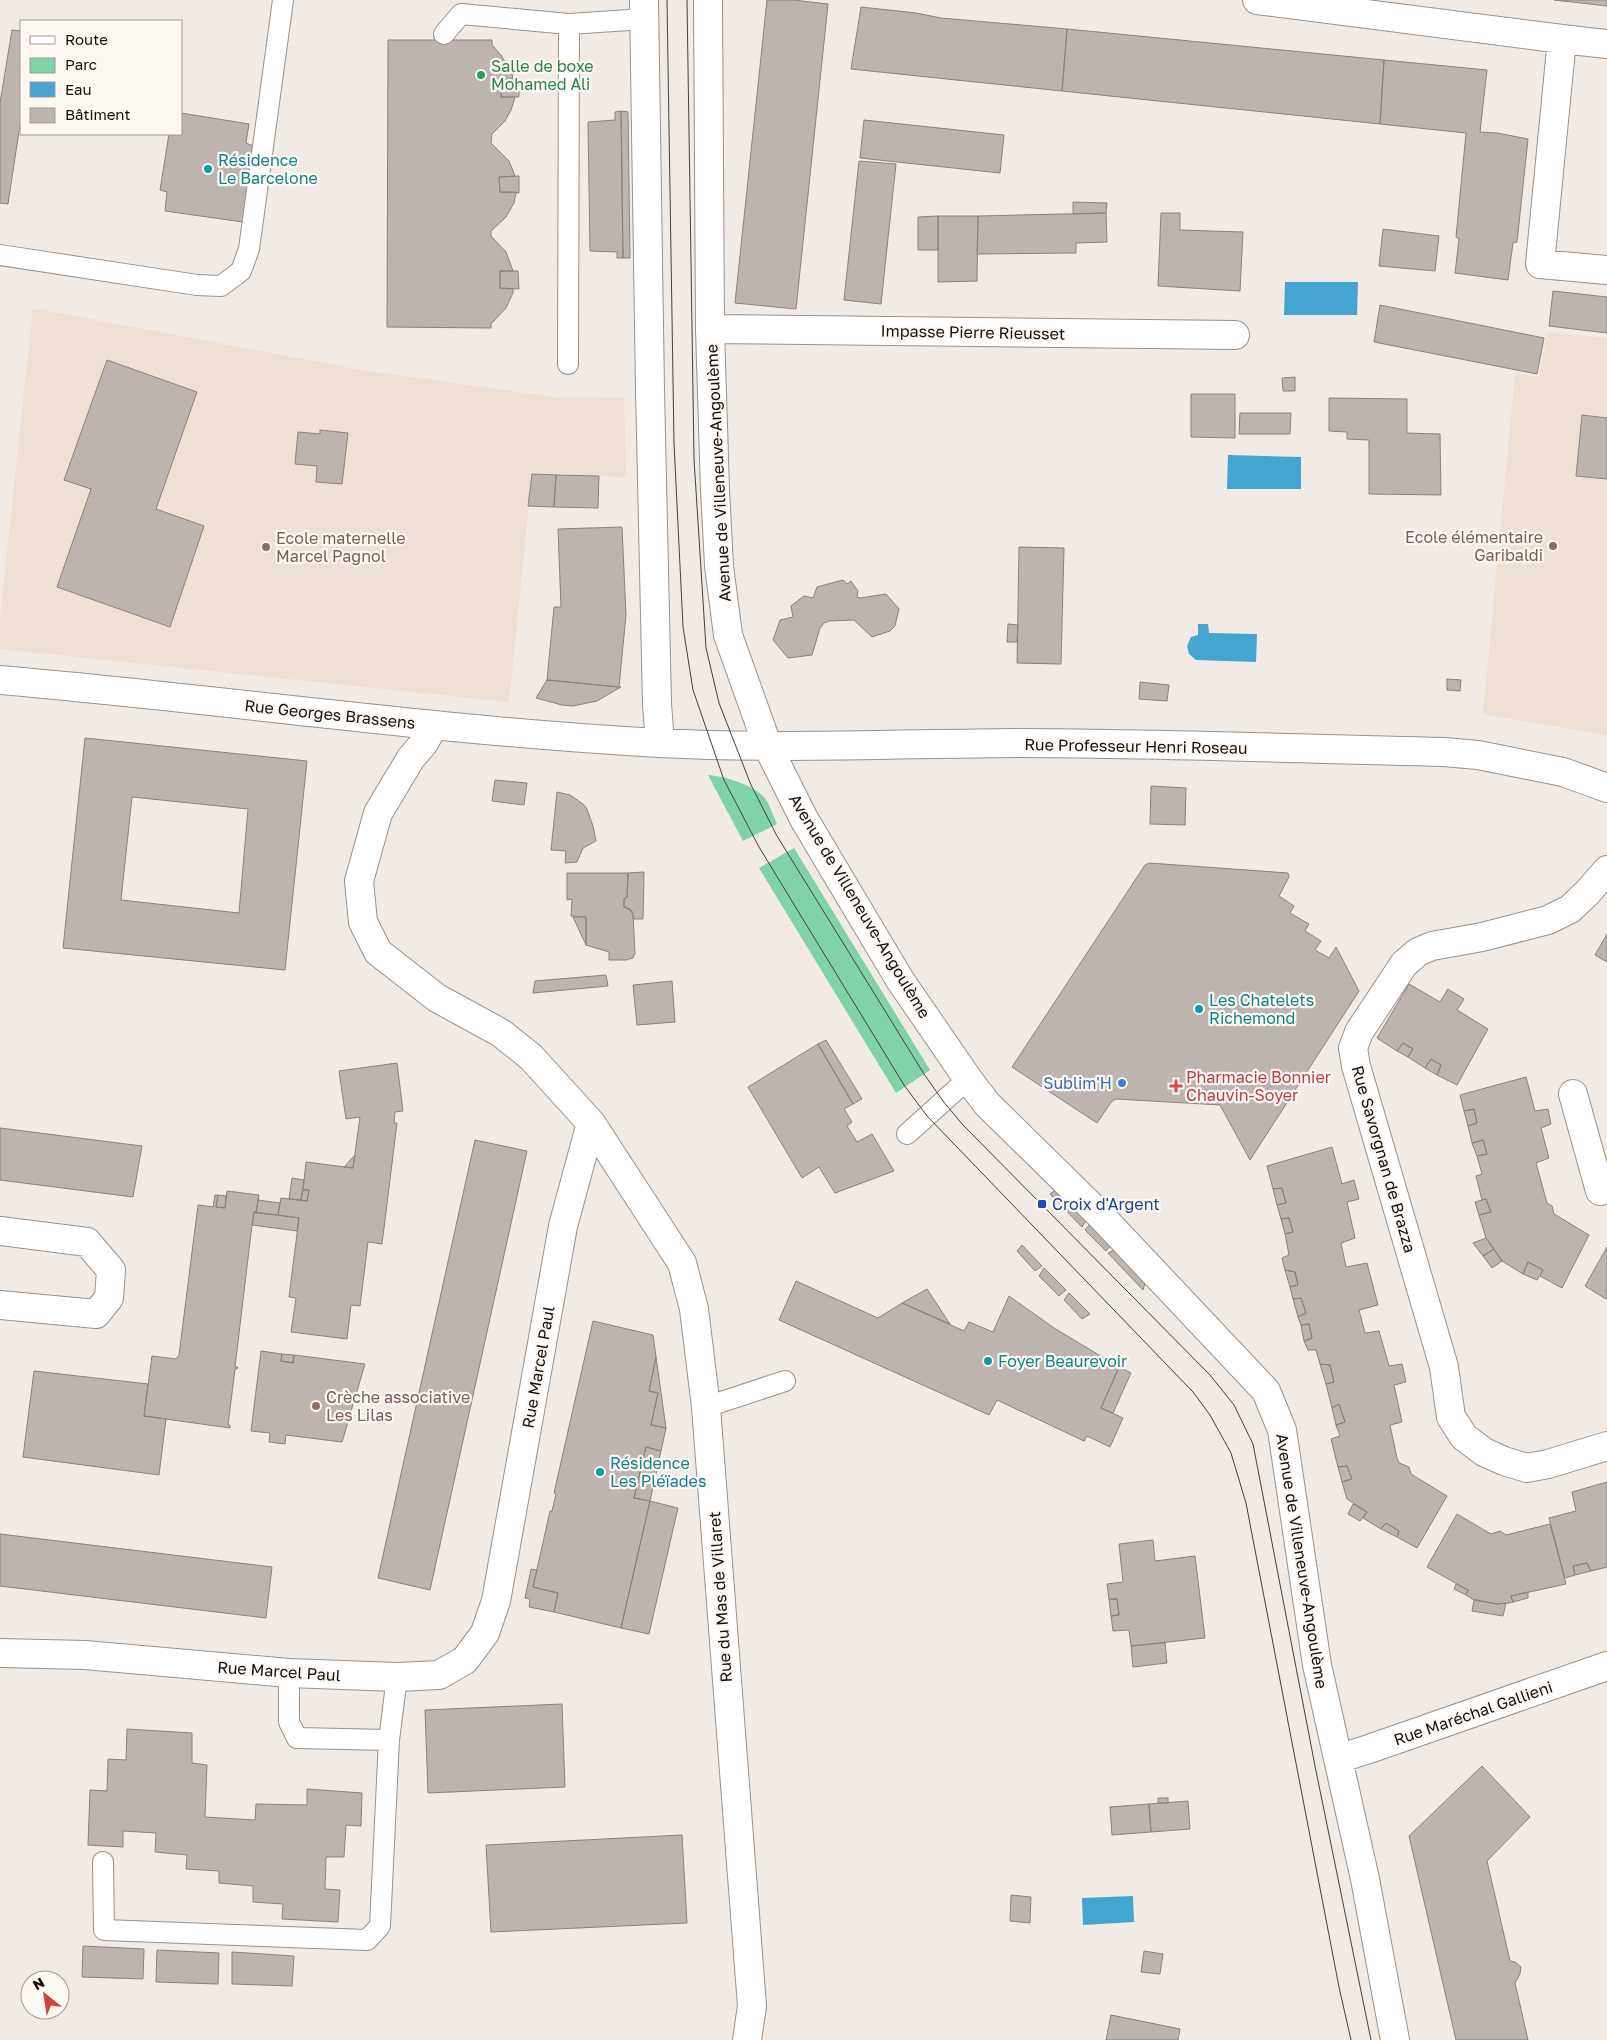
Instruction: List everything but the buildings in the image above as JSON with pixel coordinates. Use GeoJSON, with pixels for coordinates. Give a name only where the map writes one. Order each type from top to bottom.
{"type":"FeatureCollection","features":[{"type":"Feature","properties":{"kind":"street","name":"Avenue de Villeneuve-Angoulème"},"geometry":{"type":"LineString","coordinates":[[708,0],[710,329],[719,566],[728,635],[768,747],[804,819],[895,972],[968,1079],[987,1104],[1101,1216],[1266,1391],[1282,1430],[1317,1665],[1365,1880],[1395,2040]]}},
{"type":"Feature","properties":{"kind":"street"},"geometry":{"type":"LineString","coordinates":[[1257,0],[1607,44]]}},
{"type":"Feature","properties":{"kind":"street"},"geometry":{"type":"LineString","coordinates":[[644,9],[650,390],[657,704],[660,743]]}},
{"type":"Feature","properties":{"kind":"street"},"geometry":{"type":"LineString","coordinates":[[1562,39],[1540,264],[1607,270]]}},
{"type":"Feature","properties":{"kind":"street","name":"Impasse Pierre Rieusset"},"geometry":{"type":"LineString","coordinates":[[710,329],[1235,336]]}},
{"type":"Feature","properties":{"kind":"street","name":"Rue Georges Brassens"},"geometry":{"type":"LineString","coordinates":[[0,680],[434,725],[660,743]]}},
{"type":"Feature","properties":{"kind":"street"},"geometry":{"type":"LineString","coordinates":[[434,725],[424,743],[411,758],[378,813],[359,881],[363,922],[378,952],[437,998],[501,1033],[532,1057],[590,1123]]}},
{"type":"Feature","properties":{"kind":"street","name":"Rue Professeur Henri Roseau"},"geometry":{"type":"LineString","coordinates":[[660,743],[768,747],[1020,743],[1444,752],[1478,755],[1564,772],[1607,788]]}},
{"type":"Feature","properties":{"kind":"street","name":"Rue Savorgnan de Brazza"},"geometry":{"type":"LineString","coordinates":[[1607,870],[1570,909],[1548,920],[1482,937],[1432,946],[1418,952],[1404,964],[1392,979],[1359,1032],[1353,1048],[1356,1066],[1444,1367],[1451,1417],[1464,1437],[1484,1452],[1527,1468],[1548,1464],[1607,1446]]}},
{"type":"Feature","properties":{"kind":"street"},"geometry":{"type":"LineString","coordinates":[[1573,1094],[1600,1191],[1607,1189]]}},
{"type":"Feature","properties":{"kind":"street","name":"Rue du Mas de Villaret"},"geometry":{"type":"LineString","coordinates":[[590,1123],[682,1263],[694,1309],[706,1407],[752,2006],[747,2040]]}},
{"type":"Feature","properties":{"kind":"street","name":"Rue Marcel Paul"},"geometry":{"type":"LineString","coordinates":[[0,1653],[85,1656],[289,1673],[397,1677],[439,1674],[465,1660],[485,1633],[496,1601],[564,1226],[590,1123]]}},
{"type":"Feature","properties":{"kind":"street"},"geometry":{"type":"LineString","coordinates":[[0,1231],[87,1242],[111,1270],[109,1298],[96,1314],[0,1305]]}},
{"type":"Feature","properties":{"kind":"street","name":"Rue Maréchal Gallieni"},"geometry":{"type":"LineString","coordinates":[[1338,1759],[1369,1750],[1607,1666]]}},
{"type":"Feature","properties":{"kind":"lane"},"geometry":{"type":"LineString","coordinates":[[0,255],[197,285],[221,286],[241,271],[249,249],[283,0]]}},
{"type":"Feature","properties":{"kind":"lane"},"geometry":{"type":"LineString","coordinates":[[444,34],[461,14],[569,24],[644,9]]}},
{"type":"Feature","properties":{"kind":"lane"},"geometry":{"type":"LineString","coordinates":[[568,364],[569,24]]}},
{"type":"Feature","properties":{"kind":"lane"},"geometry":{"type":"LineString","coordinates":[[907,1134],[968,1079]]}},
{"type":"Feature","properties":{"kind":"lane"},"geometry":{"type":"LineString","coordinates":[[706,1407],[785,1381]]}},
{"type":"Feature","properties":{"kind":"lane"},"geometry":{"type":"LineString","coordinates":[[289,1673],[289,1722],[297,1738],[388,1740]]}},
{"type":"Feature","properties":{"kind":"lane"},"geometry":{"type":"LineString","coordinates":[[103,1862],[104,1930],[368,1940],[380,1926],[388,1740],[397,1677]]}},
{"type":"Feature","properties":{"kind":"shaded area","name":"Ecole maternelle Marcel Pagnol"},"geometry":{"type":"Polygon","coordinates":[[[33,308],[361,370],[562,398],[624,397],[626,477],[532,474],[509,702],[0,649],[0,617],[33,308]]]}},
{"type":"Feature","properties":{"kind":"shaded area","name":"Ecole élémentaire Garibaldi"},"geometry":{"type":"Polygon","coordinates":[[[1548,332],[1607,338],[1607,735],[1483,714],[1515,373],[1539,377],[1548,332]]]}},
{"type":"Feature","properties":{"kind":"green space"},"geometry":{"type":"Polygon","coordinates":[[[708,775],[737,781],[757,791],[767,802],[777,824],[743,841],[708,775]]]}},
{"type":"Feature","properties":{"kind":"green space"},"geometry":{"type":"Polygon","coordinates":[[[794,848],[930,1070],[896,1093],[759,868],[794,848]]]}},
{"type":"Feature","properties":{"kind":"water"},"geometry":{"type":"Polygon","coordinates":[[[1285,282],[1358,282],[1357,315],[1284,315],[1285,282]]]}},
{"type":"Feature","properties":{"kind":"water"},"geometry":{"type":"Polygon","coordinates":[[[1228,455],[1301,457],[1301,489],[1227,489],[1228,455]]]}},
{"type":"Feature","properties":{"kind":"water"},"geometry":{"type":"Polygon","coordinates":[[[1198,624],[1208,624],[1209,633],[1257,634],[1256,662],[1196,660],[1189,654],[1187,646],[1191,637],[1198,635],[1198,624]]]}},
{"type":"Feature","properties":{"kind":"water"},"geometry":{"type":"Polygon","coordinates":[[[1133,1896],[1134,1922],[1083,1925],[1082,1898],[1133,1896]]]}},
{"type":"Feature","properties":{"kind":"tram line"},"geometry":{"type":"LineString","coordinates":[[667,0],[674,443],[683,627],[693,690],[724,780],[759,847],[904,1085],[927,1116],[1193,1392],[1210,1415],[1231,1453],[1246,1503],[1339,1987],[1351,2040]]}},
{"type":"Feature","properties":{"kind":"tram line"},"geometry":{"type":"LineString","coordinates":[[687,0],[694,459],[706,648],[719,703],[751,785],[777,836],[924,1074],[943,1101],[963,1125],[1210,1375],[1234,1405],[1253,1444],[1315,1766],[1371,2040]]}},
{"type":"Feature","properties":{"kind":"place","name":"Salle de boxe Mohamed Ali"},"geometry":{"type":"Point","coordinates":[481,75]}},
{"type":"Feature","properties":{"kind":"place","name":"Résidence Le Barcelone"},"geometry":{"type":"Point","coordinates":[208,169]}},
{"type":"Feature","properties":{"kind":"place","name":"Ecole élémentaire Garibaldi"},"geometry":{"type":"Point","coordinates":[1553,546]}},
{"type":"Feature","properties":{"kind":"place","name":"Ecole maternelle Marcel Pagnol"},"geometry":{"type":"Point","coordinates":[266,547]}},
{"type":"Feature","properties":{"kind":"place","name":"Les Chatelets Richemond"},"geometry":{"type":"Point","coordinates":[1199,1009]}},
{"type":"Feature","properties":{"kind":"place","name":"Sublim'H"},"geometry":{"type":"Point","coordinates":[1122,1083]}},
{"type":"Feature","properties":{"kind":"place","name":"Pharmacie Bonnier Chauvin-Soyer"},"geometry":{"type":"Point","coordinates":[1176,1086]}},
{"type":"Feature","properties":{"kind":"place","name":"Croix d'Argent"},"geometry":{"type":"Point","coordinates":[1042,1204]}},
{"type":"Feature","properties":{"kind":"place","name":"Foyer Beaurevoir"},"geometry":{"type":"Point","coordinates":[988,1361]}},
{"type":"Feature","properties":{"kind":"place","name":"Crèche associative Les Lilas"},"geometry":{"type":"Point","coordinates":[316,1406]}},
{"type":"Feature","properties":{"kind":"place","name":"Résidence Les Pléïades"},"geometry":{"type":"Point","coordinates":[600,1472]}}]}
